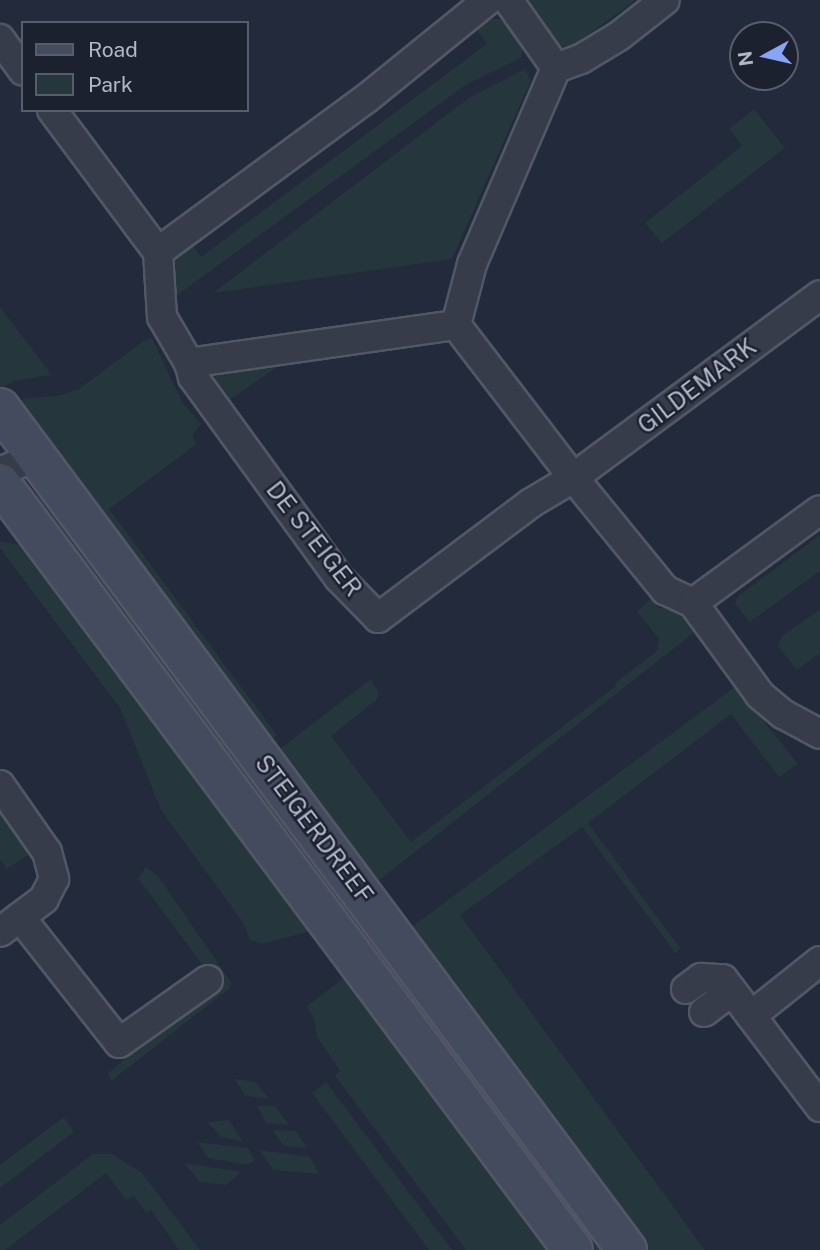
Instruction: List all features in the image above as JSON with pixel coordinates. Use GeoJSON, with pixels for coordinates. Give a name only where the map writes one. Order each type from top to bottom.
{"type":"FeatureCollection","features":[{"type":"Feature","properties":{"kind":"main road","name":"STEIGERDREEF"},"geometry":{"type":"LineString","coordinates":[[0,408],[627,1250]]}},
{"type":"Feature","properties":{"kind":"main road","name":"STEIGERDREEF"},"geometry":{"type":"LineString","coordinates":[[2,488],[573,1250]]}},
{"type":"Feature","properties":{"kind":"street"},"geometry":{"type":"LineString","coordinates":[[53,112],[158,252],[367,98],[488,0]]}},
{"type":"Feature","properties":{"kind":"street"},"geometry":{"type":"LineString","coordinates":[[508,0],[556,68]]}},
{"type":"Feature","properties":{"kind":"street"},"geometry":{"type":"LineString","coordinates":[[456,325],[472,264],[556,68],[581,59],[619,36],[665,0]]}},
{"type":"Feature","properties":{"kind":"street"},"geometry":{"type":"LineString","coordinates":[[0,39],[21,68]]}},
{"type":"Feature","properties":{"kind":"street","name":"DE STEIGER"},"geometry":{"type":"LineString","coordinates":[[158,252],[162,317],[189,363],[193,377],[339,578],[378,618],[530,503],[573,478]]}},
{"type":"Feature","properties":{"kind":"street","name":"GILDEMARK"},"geometry":{"type":"LineString","coordinates":[[573,478],[820,295]]}},
{"type":"Feature","properties":{"kind":"street"},"geometry":{"type":"LineString","coordinates":[[189,363],[456,325]]}},
{"type":"Feature","properties":{"kind":"street"},"geometry":{"type":"LineString","coordinates":[[456,325],[573,478],[665,590],[692,603],[760,695],[783,713],[820,734]]}},
{"type":"Feature","properties":{"kind":"street"},"geometry":{"type":"LineString","coordinates":[[2,488],[36,456]]}},
{"type":"Feature","properties":{"kind":"street"},"geometry":{"type":"LineString","coordinates":[[692,603],[820,510]]}},
{"type":"Feature","properties":{"kind":"street"},"geometry":{"type":"LineString","coordinates":[[0,785],[47,852],[54,879],[44,900],[10,925],[119,1043],[208,980]]}},
{"type":"Feature","properties":{"kind":"street"},"geometry":{"type":"LineString","coordinates":[[751,1016],[820,961]]}},
{"type":"Feature","properties":{"kind":"street"},"geometry":{"type":"LineString","coordinates":[[686,989],[701,978],[723,979],[820,1107]]}},
{"type":"Feature","properties":{"kind":"street"},"geometry":{"type":"LineString","coordinates":[[704,1012],[732,991]]}},
{"type":"Feature","properties":{"kind":"green space"},"geometry":{"type":"Polygon","coordinates":[[[526,0],[636,0],[572,46],[561,46],[526,0]]]}},
{"type":"Feature","properties":{"kind":"green space"},"geometry":{"type":"Polygon","coordinates":[[[490,19],[499,19],[508,24],[524,43],[521,58],[467,84],[176,296],[172,254],[190,242],[201,257],[487,44],[476,29],[490,19]]]}},
{"type":"Feature","properties":{"kind":"green space"},"geometry":{"type":"Polygon","coordinates":[[[525,69],[531,80],[452,259],[213,293],[470,97],[525,69]]]}},
{"type":"Feature","properties":{"kind":"green space"},"geometry":{"type":"Polygon","coordinates":[[[754,109],[785,148],[662,243],[645,223],[742,146],[729,129],[754,109]]]}},
{"type":"Feature","properties":{"kind":"green space"},"geometry":{"type":"Polygon","coordinates":[[[0,307],[52,375],[13,381],[0,389],[0,307]]]}},
{"type":"Feature","properties":{"kind":"green space"},"geometry":{"type":"Polygon","coordinates":[[[152,338],[182,402],[201,424],[192,435],[197,444],[109,509],[277,735],[262,749],[7,409],[25,398],[58,396],[79,389],[142,342],[152,338]]]}},
{"type":"Feature","properties":{"kind":"green space"},"geometry":{"type":"Polygon","coordinates":[[[293,356],[225,403],[209,381],[239,362],[293,356]]]}},
{"type":"Feature","properties":{"kind":"green space"},"geometry":{"type":"Polygon","coordinates":[[[25,489],[47,502],[356,899],[330,918],[25,489]]]}},
{"type":"Feature","properties":{"kind":"green space"},"geometry":{"type":"Polygon","coordinates":[[[820,535],[820,571],[750,622],[735,604],[738,596],[820,535]]]}},
{"type":"Feature","properties":{"kind":"green space"},"geometry":{"type":"Polygon","coordinates":[[[0,541],[20,545],[35,553],[315,930],[262,944],[250,940],[242,921],[161,810],[120,708],[0,548],[0,541]]]}},
{"type":"Feature","properties":{"kind":"green space"},"geometry":{"type":"Polygon","coordinates":[[[651,599],[658,607],[676,611],[696,631],[368,889],[269,757],[371,679],[379,694],[376,700],[331,736],[411,842],[616,686],[615,683],[657,651],[659,639],[637,611],[651,599]]]}},
{"type":"Feature","properties":{"kind":"green space"},"geometry":{"type":"Polygon","coordinates":[[[820,609],[820,653],[797,670],[778,646],[782,636],[820,609]]]}},
{"type":"Feature","properties":{"kind":"green space"},"geometry":{"type":"Polygon","coordinates":[[[736,686],[798,764],[779,777],[731,714],[588,823],[680,948],[676,954],[582,827],[460,915],[705,1250],[637,1250],[401,935],[736,686]]]}},
{"type":"Feature","properties":{"kind":"green space"},"geometry":{"type":"Polygon","coordinates":[[[0,798],[38,848],[7,869],[0,859],[0,798]]]}},
{"type":"Feature","properties":{"kind":"green space"},"geometry":{"type":"Polygon","coordinates":[[[146,867],[158,876],[231,982],[230,988],[111,1081],[108,1073],[222,982],[202,964],[138,878],[146,867]]]}},
{"type":"Feature","properties":{"kind":"green space"},"geometry":{"type":"Polygon","coordinates":[[[389,942],[619,1250],[583,1250],[364,962],[389,942]]]}},
{"type":"Feature","properties":{"kind":"green space"},"geometry":{"type":"Polygon","coordinates":[[[353,971],[562,1250],[466,1250],[335,1076],[340,1071],[317,1037],[314,1018],[307,1006],[353,971]]]}},
{"type":"Feature","properties":{"kind":"green space"},"geometry":{"type":"Polygon","coordinates":[[[235,1079],[255,1082],[270,1099],[245,1096],[235,1079]]]}},
{"type":"Feature","properties":{"kind":"green space"},"geometry":{"type":"Polygon","coordinates":[[[326,1082],[452,1250],[429,1250],[312,1093],[326,1082]]]}},
{"type":"Feature","properties":{"kind":"green space"},"geometry":{"type":"Polygon","coordinates":[[[257,1105],[275,1106],[289,1125],[266,1123],[257,1105]]]}},
{"type":"Feature","properties":{"kind":"green space"},"geometry":{"type":"Polygon","coordinates":[[[64,1117],[74,1132],[0,1188],[0,1165],[64,1117]]]}},
{"type":"Feature","properties":{"kind":"green space"},"geometry":{"type":"Polygon","coordinates":[[[229,1120],[243,1142],[221,1137],[207,1122],[229,1120]]]}},
{"type":"Feature","properties":{"kind":"green space"},"geometry":{"type":"Polygon","coordinates":[[[273,1130],[296,1131],[307,1148],[283,1146],[273,1130]]]}},
{"type":"Feature","properties":{"kind":"green space"},"geometry":{"type":"Polygon","coordinates":[[[197,1142],[248,1148],[255,1160],[247,1165],[208,1158],[197,1142]]]}},
{"type":"Feature","properties":{"kind":"green space"},"geometry":{"type":"Polygon","coordinates":[[[259,1150],[310,1157],[319,1174],[273,1170],[259,1150]]]}},
{"type":"Feature","properties":{"kind":"green space"},"geometry":{"type":"Polygon","coordinates":[[[93,1154],[112,1154],[142,1173],[200,1250],[179,1250],[151,1210],[146,1213],[134,1196],[126,1200],[106,1173],[5,1250],[0,1250],[0,1225],[93,1154]]]}},
{"type":"Feature","properties":{"kind":"green space"},"geometry":{"type":"Polygon","coordinates":[[[184,1163],[241,1172],[226,1185],[200,1182],[184,1163]]]}}]}
